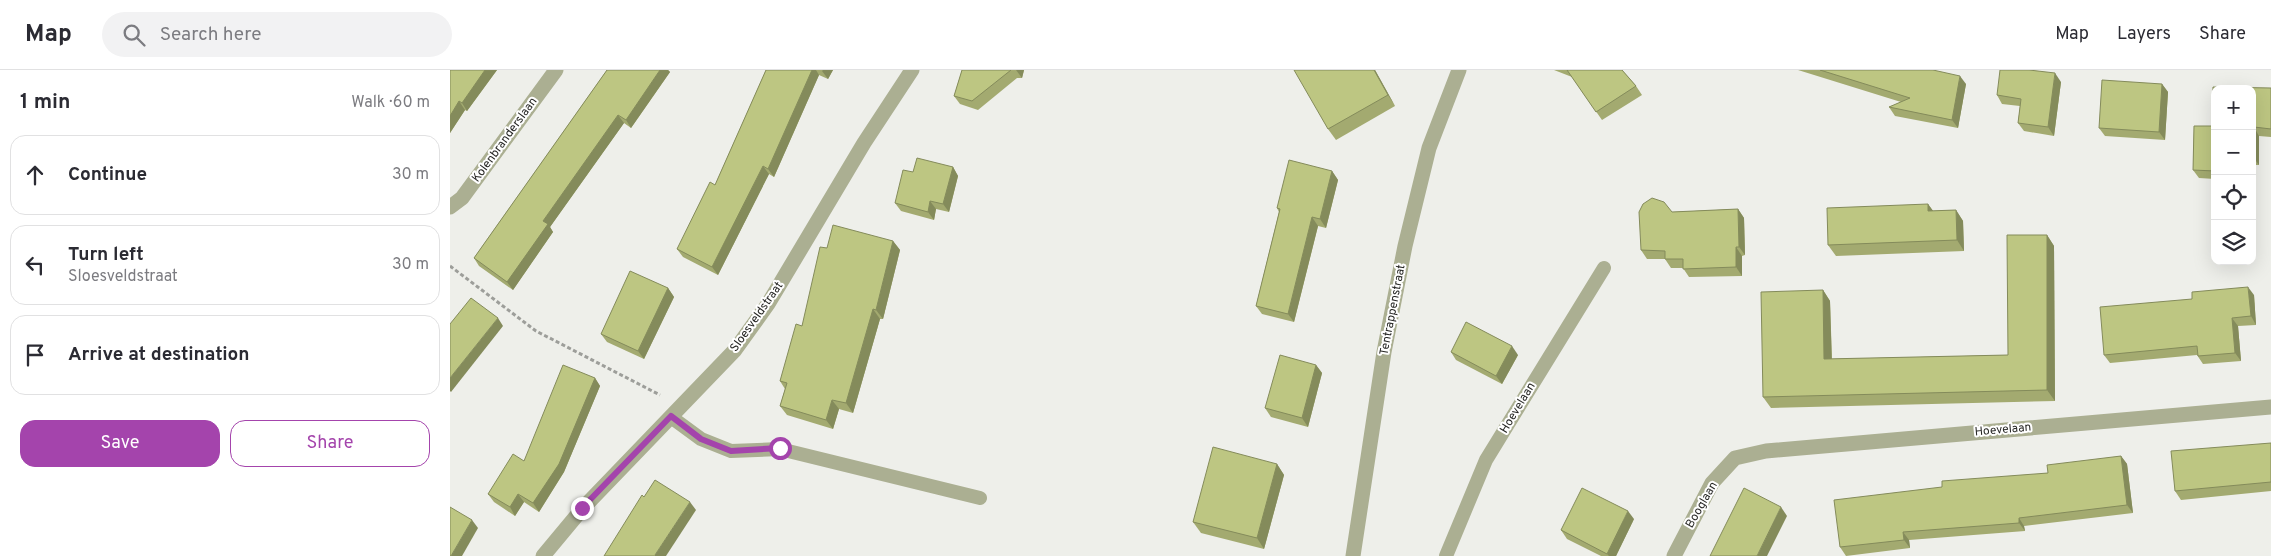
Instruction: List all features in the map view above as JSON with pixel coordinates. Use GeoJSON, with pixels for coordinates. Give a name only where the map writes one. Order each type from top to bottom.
{"type":"FeatureCollection","features":[{"type":"Feature","properties":{"kind":"street","name":"Kolenbranderslaan"},"geometry":{"type":"LineString","coordinates":[[450,207],[462,198],[556,70]]}},
{"type":"Feature","properties":{"kind":"street","name":"Sloesveldstraat"},"geometry":{"type":"LineString","coordinates":[[543,556],[582,508],[735,350],[768,304],[864,143],[912,70]]}},
{"type":"Feature","properties":{"kind":"street","name":"Tentrappenstraat"},"geometry":{"type":"LineString","coordinates":[[1353,556],[1384,352],[1405,246],[1429,148],[1459,70]]}},
{"type":"Feature","properties":{"kind":"street","name":"Hoevelaan"},"geometry":{"type":"LineString","coordinates":[[1735,458],[1766,451],[2271,407]]}},
{"type":"Feature","properties":{"kind":"street","name":"Booglaan"},"geometry":{"type":"LineString","coordinates":[[1674,556],[1712,483],[1735,458]]}},
{"type":"Feature","properties":{"kind":"lane","name":"Hoevelaan"},"geometry":{"type":"LineString","coordinates":[[1446,556],[1486,460],[1604,268]]}},
{"type":"Feature","properties":{"kind":"lane"},"geometry":{"type":"LineString","coordinates":[[674,413],[701,439],[731,451],[780,448],[980,498]]}},
{"type":"Feature","properties":{"kind":"path"},"geometry":{"type":"LineString","coordinates":[[450,266],[536,331],[666,398],[674,413]]}},
{"type":"Feature","properties":{"kind":"building"},"geometry":{"type":"Polygon","coordinates":[[[450,70],[485,70],[462,103],[459,101],[450,116],[450,70]]]}},
{"type":"Feature","properties":{"kind":"building"},"geometry":{"type":"Polygon","coordinates":[[[607,70],[660,70],[626,120],[618,115],[543,221],[548,224],[507,282],[474,258],[607,70]]]}},
{"type":"Feature","properties":{"kind":"building"},"geometry":{"type":"Polygon","coordinates":[[[766,70],[812,70],[768,169],[763,166],[712,267],[677,249],[710,182],[715,185],[766,70]]]}},
{"type":"Feature","properties":{"kind":"building"},"geometry":{"type":"Polygon","coordinates":[[[962,70],[1011,70],[972,101],[954,96],[962,70]]]}},
{"type":"Feature","properties":{"kind":"building"},"geometry":{"type":"Polygon","coordinates":[[[1294,70],[1374,70],[1388,95],[1328,129],[1294,70]]]}},
{"type":"Feature","properties":{"kind":"building"},"geometry":{"type":"Polygon","coordinates":[[[1567,70],[1622,70],[1636,86],[1596,112],[1567,70]]]}},
{"type":"Feature","properties":{"kind":"building"},"geometry":{"type":"Polygon","coordinates":[[[1820,70],[1933,70],[1960,76],[1952,120],[1889,107],[1910,98],[1820,70]]]}},
{"type":"Feature","properties":{"kind":"building"},"geometry":{"type":"Polygon","coordinates":[[[2000,70],[2029,70],[2055,73],[2048,127],[2018,123],[2021,99],[1997,95],[2000,70]]]}},
{"type":"Feature","properties":{"kind":"building"},"geometry":{"type":"Polygon","coordinates":[[[2102,80],[2162,84],[2159,132],[2099,128],[2102,80]]]}},
{"type":"Feature","properties":{"kind":"building"},"geometry":{"type":"Polygon","coordinates":[[[2256,88],[2271,88],[2271,129],[2256,127],[2256,88]]]}},
{"type":"Feature","properties":{"kind":"building"},"geometry":{"type":"Polygon","coordinates":[[[2194,126],[2211,126],[2211,171],[2193,170],[2194,126]]]}},
{"type":"Feature","properties":{"kind":"building"},"geometry":{"type":"Polygon","coordinates":[[[917,158],[953,167],[943,204],[930,201],[928,212],[895,203],[903,170],[913,172],[917,158]]]}},
{"type":"Feature","properties":{"kind":"building"},"geometry":{"type":"Polygon","coordinates":[[[1289,160],[1332,171],[1320,219],[1312,217],[1288,314],[1256,306],[1280,209],[1277,208],[1289,160]]]}},
{"type":"Feature","properties":{"kind":"building"},"geometry":{"type":"Polygon","coordinates":[[[1652,198],[1664,202],[1672,212],[1738,209],[1739,247],[1736,247],[1736,267],[1683,269],[1683,259],[1665,259],[1665,251],[1641,250],[1639,212],[1643,204],[1652,198]]]}},
{"type":"Feature","properties":{"kind":"building"},"geometry":{"type":"Polygon","coordinates":[[[1928,204],[1928,211],[1956,210],[1957,240],[1828,245],[1827,208],[1928,204]]]}},
{"type":"Feature","properties":{"kind":"building"},"geometry":{"type":"Polygon","coordinates":[[[833,225],[893,241],[876,310],[873,309],[846,403],[832,400],[826,420],[780,406],[787,383],[780,381],[796,324],[802,326],[820,247],[827,248],[833,225]]]}},
{"type":"Feature","properties":{"kind":"building"},"geometry":{"type":"Polygon","coordinates":[[[2007,235],[2047,235],[2047,390],[1763,397],[1761,292],[1823,290],[1824,359],[2008,355],[2007,235]]]}},
{"type":"Feature","properties":{"kind":"building"},"geometry":{"type":"Polygon","coordinates":[[[630,271],[668,288],[638,351],[601,334],[630,271]]]}},
{"type":"Feature","properties":{"kind":"building"},"geometry":{"type":"Polygon","coordinates":[[[2248,287],[2251,316],[2232,318],[2235,353],[2198,356],[2197,346],[2104,355],[2100,307],[2192,299],[2192,292],[2248,287]]]}},
{"type":"Feature","properties":{"kind":"building"},"geometry":{"type":"Polygon","coordinates":[[[471,298],[498,318],[450,378],[450,324],[471,298]]]}},
{"type":"Feature","properties":{"kind":"building"},"geometry":{"type":"Polygon","coordinates":[[[1466,322],[1512,346],[1496,376],[1451,352],[1466,322]]]}},
{"type":"Feature","properties":{"kind":"building"},"geometry":{"type":"Polygon","coordinates":[[[1280,355],[1316,365],[1302,418],[1265,408],[1280,355]]]}},
{"type":"Feature","properties":{"kind":"building"},"geometry":{"type":"Polygon","coordinates":[[[563,365],[595,378],[559,464],[533,503],[518,494],[510,507],[488,494],[513,454],[524,461],[563,365]]]}},
{"type":"Feature","properties":{"kind":"building"},"geometry":{"type":"Polygon","coordinates":[[[2271,443],[2271,482],[2175,491],[2171,451],[2271,443]]]}},
{"type":"Feature","properties":{"kind":"building"},"geometry":{"type":"Polygon","coordinates":[[[1213,447],[1277,464],[1257,538],[1193,522],[1213,447]]]}},
{"type":"Feature","properties":{"kind":"building"},"geometry":{"type":"Polygon","coordinates":[[[2121,456],[2127,505],[2019,518],[2019,523],[1903,532],[1904,540],[1840,547],[1834,500],[1942,487],[1942,481],[2048,473],[2047,465],[2121,456]]]}},
{"type":"Feature","properties":{"kind":"building"},"geometry":{"type":"Polygon","coordinates":[[[655,480],[690,502],[656,556],[604,556],[642,495],[644,497],[655,480]]]}},
{"type":"Feature","properties":{"kind":"building"},"geometry":{"type":"Polygon","coordinates":[[[1582,488],[1628,511],[1607,554],[1561,530],[1582,488]]]}},
{"type":"Feature","properties":{"kind":"building"},"geometry":{"type":"Polygon","coordinates":[[[1744,488],[1781,507],[1757,556],[1710,556],[1744,488]]]}},
{"type":"Feature","properties":{"kind":"building"},"geometry":{"type":"Polygon","coordinates":[[[450,507],[472,520],[451,556],[450,556],[450,507]]]}},
{"type":"Feature","properties":{"kind":"route"},"geometry":{"type":"LineString","coordinates":[[582,508],[671,416],[701,439],[731,451],[780,448]]}}]}
